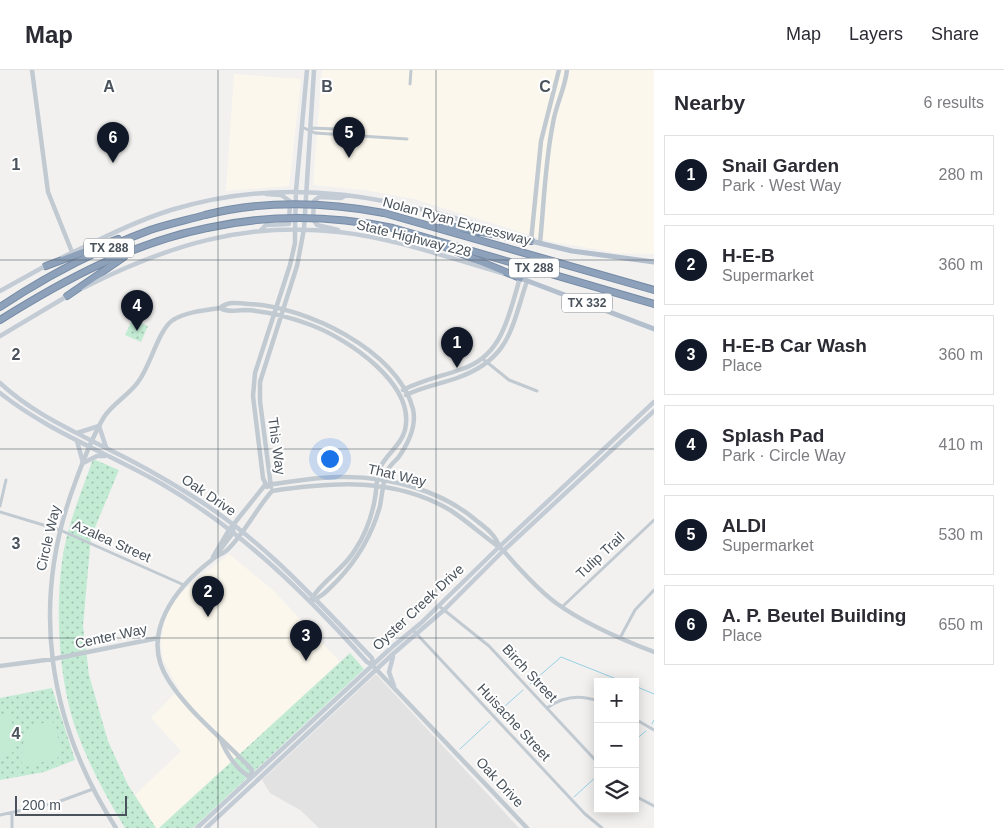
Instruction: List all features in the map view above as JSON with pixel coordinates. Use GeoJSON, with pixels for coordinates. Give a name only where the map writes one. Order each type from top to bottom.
{"type":"FeatureCollection","features":[{"type":"Feature","properties":{"kind":"highway","name":"Nolan Ryan Expressway"},"geometry":{"type":"LineString","coordinates":[[0,307],[19,294],[116,244],[150,230],[230,208],[281,204],[336,206],[394,215],[654,290]]}},
{"type":"Feature","properties":{"kind":"highway","name":"Nolan Ryan Expressway"},"geometry":{"type":"LineString","coordinates":[[0,320],[76,277],[137,248],[172,235],[238,221],[288,217],[333,218],[393,228],[654,304]]}},
{"type":"Feature","properties":{"kind":"highway"},"geometry":{"type":"LineString","coordinates":[[419,221],[531,241]]}},
{"type":"Feature","properties":{"kind":"highway"},"geometry":{"type":"LineString","coordinates":[[46,266],[150,230]]}},
{"type":"Feature","properties":{"kind":"highway"},"geometry":{"type":"LineString","coordinates":[[414,234],[523,279]]}},
{"type":"Feature","properties":{"kind":"highway"},"geometry":{"type":"LineString","coordinates":[[67,296],[137,248]]}},
{"type":"Feature","properties":{"kind":"main road","name":"This Way"},"geometry":{"type":"LineString","coordinates":[[295,229],[296,191],[307,70]]}},
{"type":"Feature","properties":{"kind":"main road","name":"This Way"},"geometry":{"type":"LineString","coordinates":[[304,230],[314,70]]}},
{"type":"Feature","properties":{"kind":"main road","name":"State Highway 228"},"geometry":{"type":"LineString","coordinates":[[0,290],[111,233],[170,211],[196,204],[265,193],[296,191],[375,198],[413,206],[531,241],[572,251],[654,262]]}},
{"type":"Feature","properties":{"kind":"main road"},"geometry":{"type":"LineString","coordinates":[[260,230],[266,225],[289,224],[290,201],[281,195],[269,196],[265,193]]}},
{"type":"Feature","properties":{"kind":"main road"},"geometry":{"type":"LineString","coordinates":[[340,232],[337,229],[317,225],[313,219],[314,201],[319,197],[341,198],[346,195]]}},
{"type":"Feature","properties":{"kind":"main road","name":"State Highway 228"},"geometry":{"type":"LineString","coordinates":[[0,336],[67,296],[118,270],[164,252],[209,238],[260,230],[295,229],[340,232],[382,240],[523,279],[654,328]]}},
{"type":"Feature","properties":{"kind":"main road","name":"Oak Drive"},"geometry":{"type":"LineString","coordinates":[[0,383],[22,402],[48,418],[191,494],[241,531],[267,551],[315,598],[372,658],[373,665]]}},
{"type":"Feature","properties":{"kind":"main road"},"geometry":{"type":"LineString","coordinates":[[0,392],[4,387]]}},
{"type":"Feature","properties":{"kind":"main road","name":"Oak Drive"},"geometry":{"type":"LineString","coordinates":[[0,392],[45,424],[162,484],[233,533],[273,565],[373,665]]}},
{"type":"Feature","properties":{"kind":"main road"},"geometry":{"type":"LineString","coordinates":[[18,406],[22,402]]}},
{"type":"Feature","properties":{"kind":"main road","name":"Oyster Creek Drive"},"geometry":{"type":"LineString","coordinates":[[197,828],[439,606],[499,547],[654,402]]}},
{"type":"Feature","properties":{"kind":"main road","name":"Oyster Creek Drive"},"geometry":{"type":"LineString","coordinates":[[206,828],[394,653],[444,610],[503,551],[654,411]]}},
{"type":"Feature","properties":{"kind":"main road"},"geometry":{"type":"LineString","coordinates":[[45,424],[48,418]]}},
{"type":"Feature","properties":{"kind":"main road"},"geometry":{"type":"LineString","coordinates":[[76,433],[99,426],[106,448]]}},
{"type":"Feature","properties":{"kind":"main road"},"geometry":{"type":"LineString","coordinates":[[76,440],[83,463],[97,456],[109,457]]}},
{"type":"Feature","properties":{"kind":"main road"},"geometry":{"type":"LineString","coordinates":[[394,653],[389,666],[394,686]]}},
{"type":"Feature","properties":{"kind":"street"},"geometry":{"type":"LineString","coordinates":[[32,70],[49,194],[72,252]]}},
{"type":"Feature","properties":{"kind":"street"},"geometry":{"type":"LineString","coordinates":[[410,84],[412,70]]}},
{"type":"Feature","properties":{"kind":"street"},"geometry":{"type":"LineString","coordinates":[[531,241],[541,147],[546,117],[555,91],[559,70]]}},
{"type":"Feature","properties":{"kind":"street"},"geometry":{"type":"LineString","coordinates":[[540,243],[548,147],[553,119],[562,94],[567,70]]}},
{"type":"Feature","properties":{"kind":"street"},"geometry":{"type":"LineString","coordinates":[[555,91],[562,94]]}},
{"type":"Feature","properties":{"kind":"street"},"geometry":{"type":"LineString","coordinates":[[302,127],[309,128],[315,133],[346,133],[407,139]]}},
{"type":"Feature","properties":{"kind":"street"},"geometry":{"type":"LineString","coordinates":[[541,147],[548,147]]}},
{"type":"Feature","properties":{"kind":"street"},"geometry":{"type":"LineString","coordinates":[[533,227],[536,230],[541,227]]}},
{"type":"Feature","properties":{"kind":"street","name":"This Way"},"geometry":{"type":"LineString","coordinates":[[272,491],[265,485],[253,390],[255,374],[292,260],[295,229]]}},
{"type":"Feature","properties":{"kind":"street","name":"This Way"},"geometry":{"type":"LineString","coordinates":[[272,491],[259,390],[262,372],[300,256],[304,230]]}},
{"type":"Feature","properties":{"kind":"street"},"geometry":{"type":"LineString","coordinates":[[399,395],[464,369],[483,359],[493,350],[500,338],[523,279]]}},
{"type":"Feature","properties":{"kind":"street"},"geometry":{"type":"LineString","coordinates":[[405,392],[467,374],[488,363],[505,342],[518,307],[523,279]]}},
{"type":"Feature","properties":{"kind":"street","name":"Circle Way"},"geometry":{"type":"LineString","coordinates":[[116,828],[93,789],[68,729],[53,659],[49,627],[53,557],[60,530],[83,463],[99,426],[111,409],[131,391],[143,375],[153,356],[159,337],[167,325],[178,317],[220,308],[225,303],[238,303],[283,309],[317,320],[349,336],[372,353],[396,378],[413,409],[412,433],[404,449],[388,469],[373,526],[360,553],[348,569],[311,601]]}},
{"type":"Feature","properties":{"kind":"street"},"geometry":{"type":"LineString","coordinates":[[512,305],[518,307]]}},
{"type":"Feature","properties":{"kind":"street","name":"Circle Way"},"geometry":{"type":"LineString","coordinates":[[220,308],[225,311],[245,310],[281,315],[313,326],[344,342],[370,361],[392,383],[406,411],[405,429],[398,445],[381,466],[368,524],[355,550],[315,598]]}},
{"type":"Feature","properties":{"kind":"street"},"geometry":{"type":"LineString","coordinates":[[500,338],[505,342]]}},
{"type":"Feature","properties":{"kind":"street"},"geometry":{"type":"LineString","coordinates":[[483,359],[515,384],[537,391]]}},
{"type":"Feature","properties":{"kind":"street"},"geometry":{"type":"LineString","coordinates":[[464,369],[467,374]]}},
{"type":"Feature","properties":{"kind":"street","name":"That Way"},"geometry":{"type":"LineString","coordinates":[[271,484],[340,476],[384,481],[435,495],[470,514],[498,541],[499,547]]}},
{"type":"Feature","properties":{"kind":"street"},"geometry":{"type":"LineString","coordinates":[[0,506],[6,480]]}},
{"type":"Feature","properties":{"kind":"street","name":"That Way"},"geometry":{"type":"LineString","coordinates":[[272,491],[339,483],[383,487],[431,502],[468,523],[499,547],[537,587],[562,607],[592,625],[654,652]]}},
{"type":"Feature","properties":{"kind":"street"},"geometry":{"type":"LineString","coordinates":[[265,485],[271,484]]}},
{"type":"Feature","properties":{"kind":"street","name":"Center Way"},"geometry":{"type":"LineString","coordinates":[[213,558],[226,551],[233,533],[233,525],[265,485]]}},
{"type":"Feature","properties":{"kind":"street","name":"Center Way"},"geometry":{"type":"LineString","coordinates":[[0,666],[53,659],[158,638],[167,607],[184,585],[213,558],[233,533],[241,531],[272,491]]}},
{"type":"Feature","properties":{"kind":"street","name":"Azalea Street"},"geometry":{"type":"LineString","coordinates":[[0,512],[60,530],[184,585]]}},
{"type":"Feature","properties":{"kind":"street"},"geometry":{"type":"LineString","coordinates":[[468,523],[470,514]]}},
{"type":"Feature","properties":{"kind":"street","name":"Tulip Trail"},"geometry":{"type":"LineString","coordinates":[[562,607],[654,520]]}},
{"type":"Feature","properties":{"kind":"street"},"geometry":{"type":"LineString","coordinates":[[620,638],[635,610],[654,590]]}},
{"type":"Feature","properties":{"kind":"street","name":"Birch Street"},"geometry":{"type":"LineString","coordinates":[[439,606],[479,636],[594,759]]}},
{"type":"Feature","properties":{"kind":"street","name":"Huisache Street"},"geometry":{"type":"LineString","coordinates":[[413,630],[585,814],[602,828]]}},
{"type":"Feature","properties":{"kind":"street"},"geometry":{"type":"LineString","coordinates":[[158,638],[161,663],[170,682],[221,740],[235,751],[252,770],[251,777],[246,775],[230,756],[221,740]]}},
{"type":"Feature","properties":{"kind":"street","name":"Oak Drive"},"geometry":{"type":"LineString","coordinates":[[373,665],[528,828]]}},
{"type":"Feature","properties":{"kind":"street"},"geometry":{"type":"LineString","coordinates":[[547,708],[570,697],[584,697],[594,700]]}},
{"type":"Feature","properties":{"kind":"street"},"geometry":{"type":"LineString","coordinates":[[639,721],[654,730]]}},
{"type":"Feature","properties":{"kind":"street"},"geometry":{"type":"LineString","coordinates":[[0,815],[55,803],[93,789]]}},
{"type":"Feature","properties":{"kind":"street"},"geometry":{"type":"LineString","coordinates":[[639,798],[654,806]]}},
{"type":"Feature","properties":{"kind":"street"},"geometry":{"type":"LineString","coordinates":[[12,813],[12,828]]}},
{"type":"Feature","properties":{"kind":"shaded area"},"geometry":{"type":"Polygon","coordinates":[[[322,70],[654,70],[654,254],[617,253],[549,241],[414,199],[364,190],[313,185],[322,70]]]}},
{"type":"Feature","properties":{"kind":"shaded area"},"geometry":{"type":"Polygon","coordinates":[[[234,74],[301,79],[289,186],[226,191],[234,74]]]}},
{"type":"Feature","properties":{"kind":"shaded area"},"geometry":{"type":"Polygon","coordinates":[[[229,554],[274,591],[340,662],[159,828],[156,828],[135,795],[181,751],[151,718],[179,689],[163,660],[161,642],[165,618],[177,596],[229,554]]]}},
{"type":"Feature","properties":{"kind":"shaded area"},"geometry":{"type":"Polygon","coordinates":[[[376,674],[519,828],[319,828],[300,810],[270,793],[262,780],[376,674]]]}},
{"type":"Feature","properties":{"kind":"green space"},"geometry":{"type":"Polygon","coordinates":[[[132,320],[148,326],[141,342],[125,335],[132,320]]]}},
{"type":"Feature","properties":{"kind":"green space"},"geometry":{"type":"Polygon","coordinates":[[[93,459],[119,470],[91,537],[83,626],[89,675],[108,741],[128,785],[156,828],[125,828],[112,807],[85,752],[67,696],[60,646],[59,595],[61,571],[70,526],[93,459]]]}},
{"type":"Feature","properties":{"kind":"green space"},"geometry":{"type":"Polygon","coordinates":[[[350,653],[364,669],[193,828],[159,828],[350,653]]]}},
{"type":"Feature","properties":{"kind":"green space"},"geometry":{"type":"Polygon","coordinates":[[[52,688],[75,760],[44,772],[0,780],[0,698],[52,688]]]}},
{"type":"Feature","properties":{"kind":"green space"},"geometry":{"type":"Polygon","coordinates":[[[11,715],[15,749],[12,753],[0,754],[0,717],[11,715]]]}},
{"type":"Feature","properties":{"kind":"green space"},"geometry":{"type":"Polygon","coordinates":[[[52,720],[60,749],[58,758],[23,767],[22,750],[26,737],[36,726],[52,720]]]}},
{"type":"Feature","properties":{"kind":"waterway"},"geometry":{"type":"LineString","coordinates":[[530,684],[561,657],[614,678]]}},
{"type":"Feature","properties":{"kind":"waterway"},"geometry":{"type":"LineString","coordinates":[[639,688],[654,694]]}},
{"type":"Feature","properties":{"kind":"waterway"},"geometry":{"type":"LineString","coordinates":[[496,714],[523,690]]}},
{"type":"Feature","properties":{"kind":"waterway"},"geometry":{"type":"LineString","coordinates":[[652,724],[654,720]]}},
{"type":"Feature","properties":{"kind":"waterway"},"geometry":{"type":"LineString","coordinates":[[460,749],[490,721]]}},
{"type":"Feature","properties":{"kind":"waterway"},"geometry":{"type":"LineString","coordinates":[[639,737],[646,731]]}},
{"type":"Feature","properties":{"kind":"waterway"},"geometry":{"type":"LineString","coordinates":[[574,797],[594,779]]}},
{"type":"Feature","properties":{"kind":"place","name":"ALDI"},"geometry":{"type":"Point","coordinates":[349,158]}},
{"type":"Feature","properties":{"kind":"place","name":"A. P. Beutel Building"},"geometry":{"type":"Point","coordinates":[113,163]}},
{"type":"Feature","properties":{"kind":"place","name":"Splash Pad"},"geometry":{"type":"Point","coordinates":[137,331]}},
{"type":"Feature","properties":{"kind":"place","name":"Snail Garden"},"geometry":{"type":"Point","coordinates":[457,368]}},
{"type":"Feature","properties":{"kind":"place","name":"H-E-B"},"geometry":{"type":"Point","coordinates":[208,617]}},
{"type":"Feature","properties":{"kind":"place","name":"H-E-B Car Wash"},"geometry":{"type":"Point","coordinates":[306,661]}}]}
